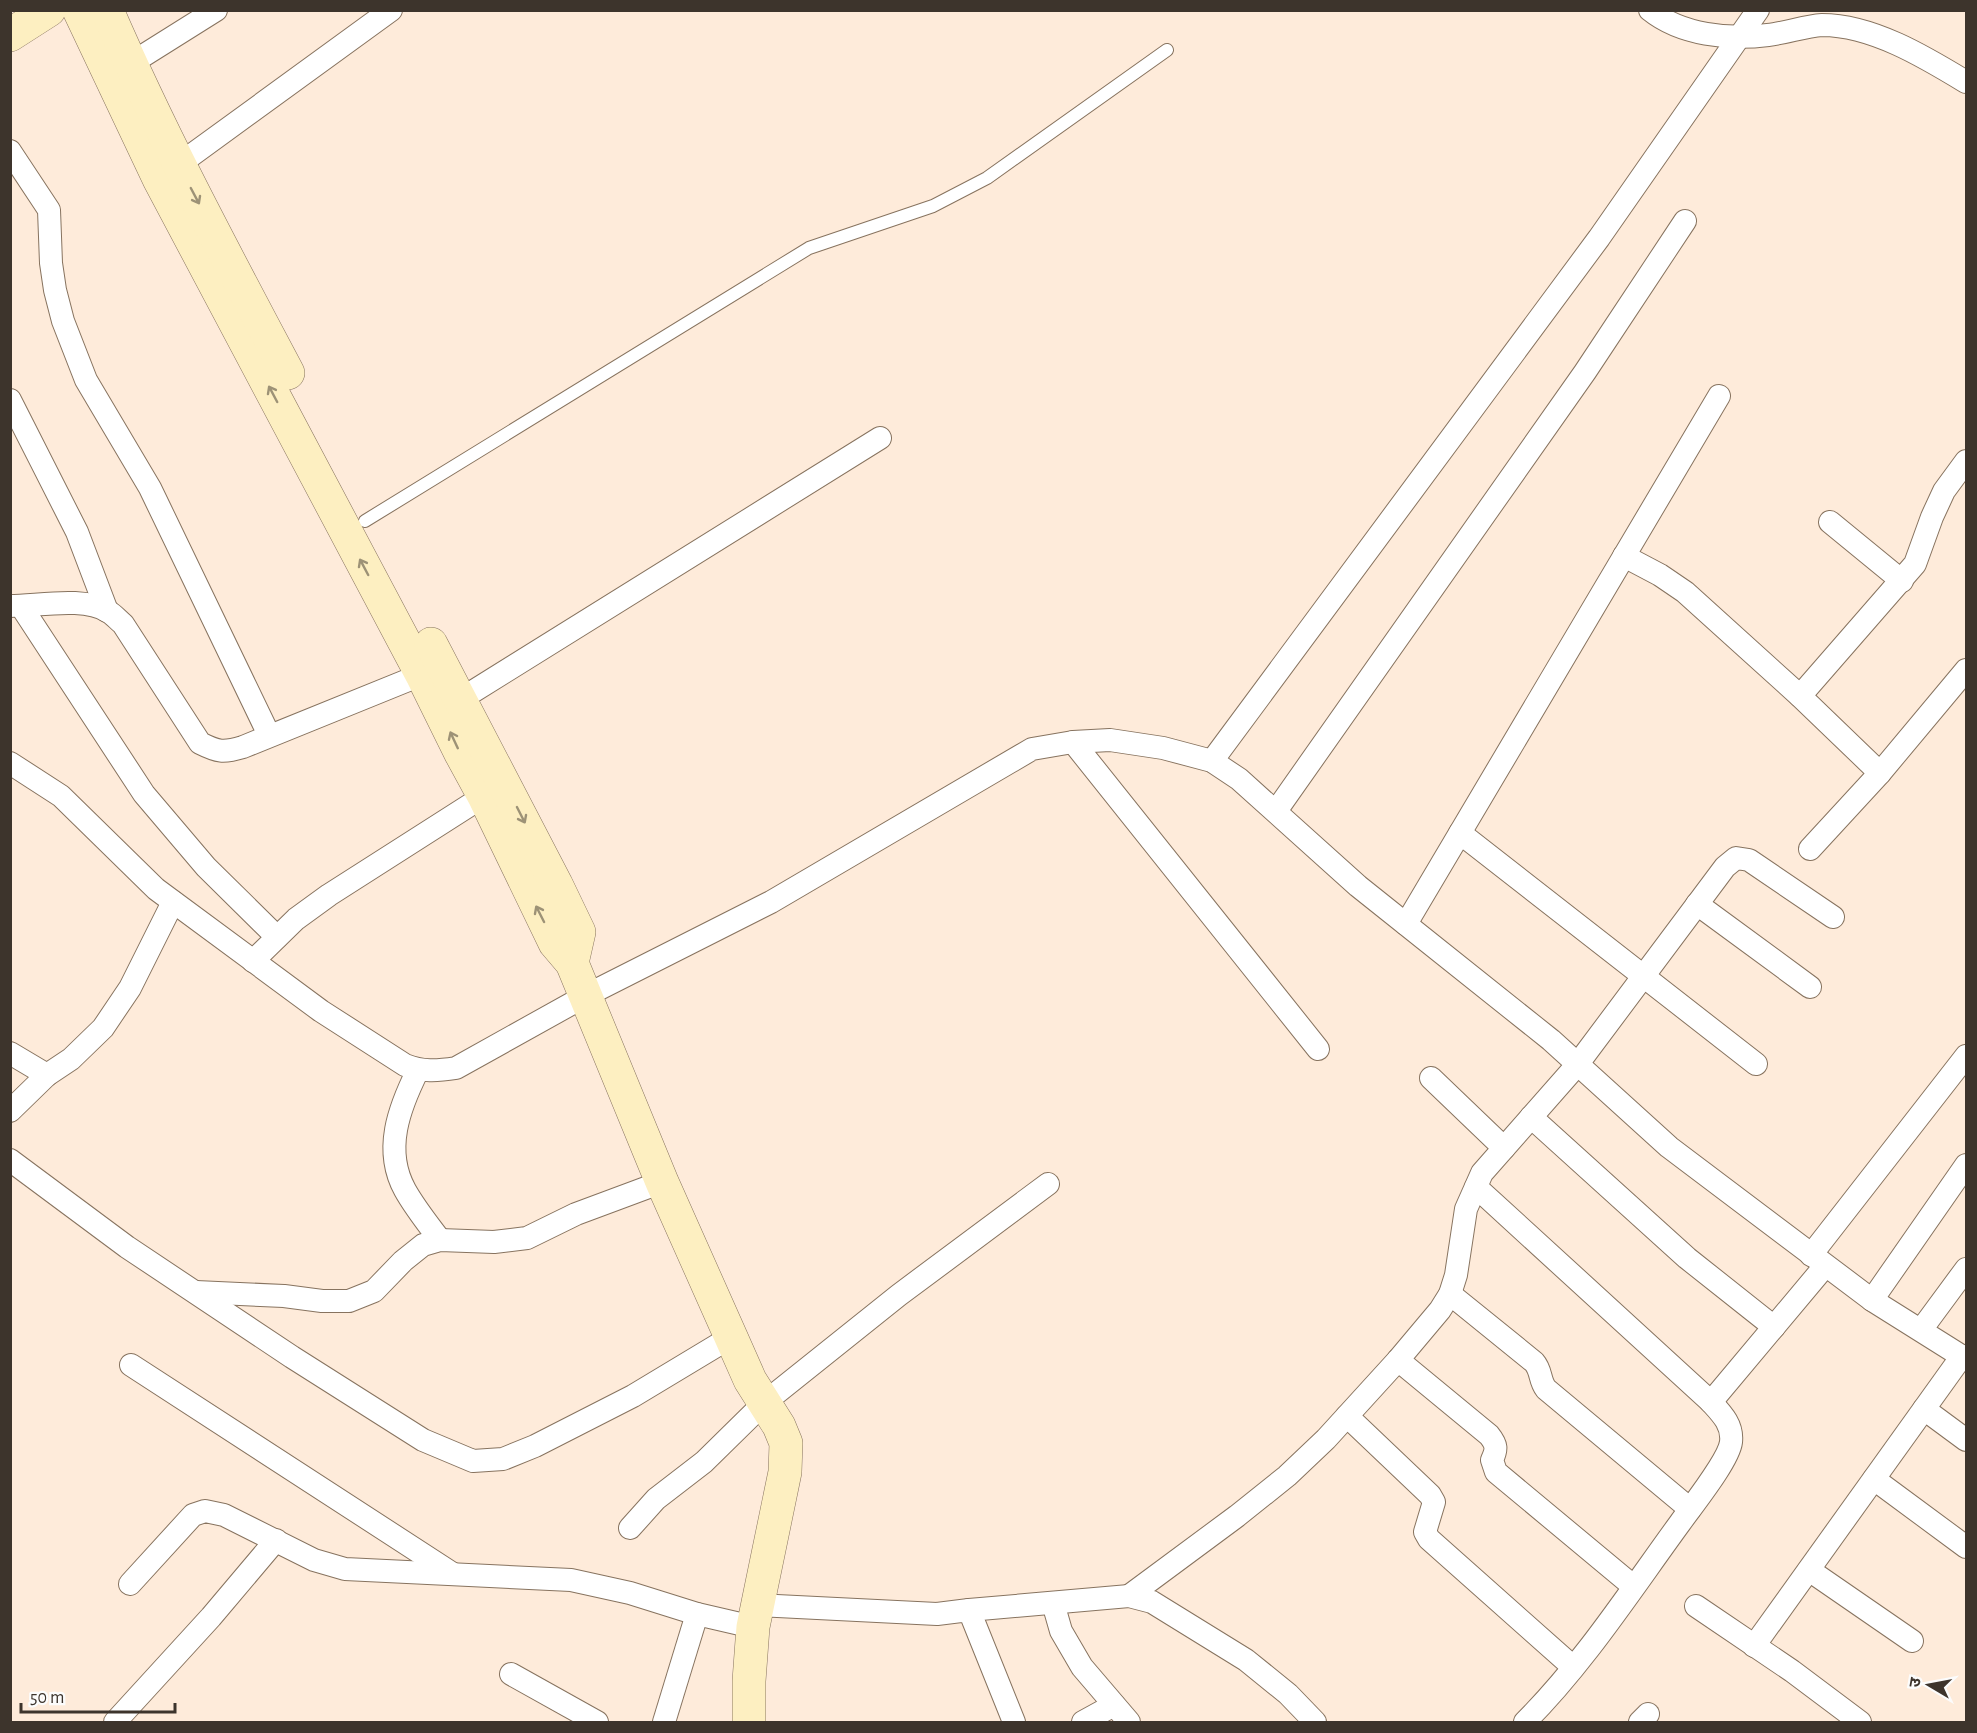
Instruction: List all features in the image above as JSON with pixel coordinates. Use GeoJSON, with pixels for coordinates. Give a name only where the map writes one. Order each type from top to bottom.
{"type":"FeatureCollection","features":[{"type":"Feature","properties":{"kind":"street"},"geometry":{"type":"LineString","coordinates":[[10,35],[49,10]]}},
{"type":"Feature","properties":{"kind":"street"},"geometry":{"type":"LineString","coordinates":[[79,10],[135,101],[169,172],[433,670],[461,699],[495,791],[579,932],[572,963],[662,1182],[750,1380],[779,1426],[786,1443],[785,1472],[755,1616],[749,1682],[749,1722]]}},
{"type":"Feature","properties":{"kind":"street"},"geometry":{"type":"LineString","coordinates":[[107,10],[130,64],[135,101]]}},
{"type":"Feature","properties":{"kind":"street"},"geometry":{"type":"LineString","coordinates":[[130,64],[216,10]]}},
{"type":"Feature","properties":{"kind":"street"},"geometry":{"type":"LineString","coordinates":[[169,172],[391,10]]}},
{"type":"Feature","properties":{"kind":"street"},"geometry":{"type":"LineString","coordinates":[[1650,10],[1660,19],[1681,28],[1737,38],[1821,25],[1850,28],[1892,42],[1931,60],[1966,82]]}},
{"type":"Feature","properties":{"kind":"street"},"geometry":{"type":"LineString","coordinates":[[1212,761],[1599,238],[1758,10]]}},
{"type":"Feature","properties":{"kind":"street"},"geometry":{"type":"LineString","coordinates":[[10,151],[49,210],[54,290],[63,321],[86,380],[150,488],[269,735]]}},
{"type":"Feature","properties":{"kind":"street"},"geometry":{"type":"LineString","coordinates":[[169,172],[365,521],[433,670],[460,752],[495,791]]}},
{"type":"Feature","properties":{"kind":"street"},"geometry":{"type":"LineString","coordinates":[[1276,811],[1585,372],[1685,221]]}},
{"type":"Feature","properties":{"kind":"street"},"geometry":{"type":"LineString","coordinates":[[1401,920],[1460,833],[1719,396]]}},
{"type":"Feature","properties":{"kind":"street"},"geometry":{"type":"LineString","coordinates":[[10,400],[77,532],[107,611]]}},
{"type":"Feature","properties":{"kind":"street"},"geometry":{"type":"LineString","coordinates":[[461,699],[880,438]]}},
{"type":"Feature","properties":{"kind":"street"},"geometry":{"type":"LineString","coordinates":[[1800,696],[1915,564],[1944,491],[1966,461]]}},
{"type":"Feature","properties":{"kind":"street"},"geometry":{"type":"LineString","coordinates":[[1830,522],[1902,581]]}},
{"type":"Feature","properties":{"kind":"street"},"geometry":{"type":"LineString","coordinates":[[1624,556],[1660,575],[1685,592],[1880,772]]}},
{"type":"Feature","properties":{"kind":"street"},"geometry":{"type":"LineString","coordinates":[[16,606],[71,603],[90,605],[107,611],[123,624],[200,743],[216,752],[228,752],[433,670]]}},
{"type":"Feature","properties":{"kind":"street"},"geometry":{"type":"LineString","coordinates":[[16,606],[144,794],[206,867],[277,937]]}},
{"type":"Feature","properties":{"kind":"street"},"geometry":{"type":"LineString","coordinates":[[1810,849],[1880,772],[1966,670]]}},
{"type":"Feature","properties":{"kind":"street"},"geometry":{"type":"LineString","coordinates":[[10,763],[61,796],[156,889],[321,1011],[405,1065],[418,1070],[436,1071],[456,1068],[587,995],[771,902],[1032,749],[1072,742],[1110,740],[1163,748],[1212,761],[1239,779],[1358,886],[1551,1040],[1669,1147],[1872,1300],[1964,1358],[1924,1409],[1754,1646]]}},
{"type":"Feature","properties":{"kind":"street"},"geometry":{"type":"LineString","coordinates":[[1072,742],[1318,1049]]}},
{"type":"Feature","properties":{"kind":"street"},"geometry":{"type":"LineString","coordinates":[[253,961],[296,920],[347,883],[495,791]]}},
{"type":"Feature","properties":{"kind":"street"},"geometry":{"type":"LineString","coordinates":[[1460,833],[1756,1064]]}},
{"type":"Feature","properties":{"kind":"street"},"geometry":{"type":"LineString","coordinates":[[1129,1596],[1287,1476],[1347,1416],[1440,1310],[1450,1294],[1456,1275],[1466,1209],[1482,1173],[1577,1065],[1725,867],[1736,858],[1749,860],[1833,917]]}},
{"type":"Feature","properties":{"kind":"street"},"geometry":{"type":"LineString","coordinates":[[10,1111],[47,1076],[71,1059],[103,1028],[130,988],[173,902]]}},
{"type":"Feature","properties":{"kind":"street"},"geometry":{"type":"LineString","coordinates":[[1697,904],[1810,987]]}},
{"type":"Feature","properties":{"kind":"street"},"geometry":{"type":"LineString","coordinates":[[10,1053],[47,1076]]}},
{"type":"Feature","properties":{"kind":"street"},"geometry":{"type":"LineString","coordinates":[[1712,1402],[1774,1327],[1818,1260],[1966,1056]]}},
{"type":"Feature","properties":{"kind":"street"},"geometry":{"type":"LineString","coordinates":[[418,1070],[397,1119],[394,1143],[397,1167],[404,1188],[440,1240]]}},
{"type":"Feature","properties":{"kind":"street"},"geometry":{"type":"LineString","coordinates":[[1431,1078],[1504,1148]]}},
{"type":"Feature","properties":{"kind":"street"},"geometry":{"type":"LineString","coordinates":[[1531,1117],[1687,1258],[1774,1327]]}},
{"type":"Feature","properties":{"kind":"street"},"geometry":{"type":"LineString","coordinates":[[10,1160],[127,1247],[194,1292],[423,1440],[473,1461],[503,1459],[535,1446],[633,1396],[731,1337]]}},
{"type":"Feature","properties":{"kind":"street"},"geometry":{"type":"LineString","coordinates":[[1872,1300],[1966,1165]]}},
{"type":"Feature","properties":{"kind":"street"},"geometry":{"type":"LineString","coordinates":[[194,1292],[349,1301],[374,1291],[403,1261],[423,1245],[440,1240],[494,1242],[527,1238],[576,1214],[662,1182]]}},
{"type":"Feature","properties":{"kind":"street"},"geometry":{"type":"LineString","coordinates":[[630,1528],[656,1499],[704,1462],[764,1403],[898,1295],[1048,1184]]}},
{"type":"Feature","properties":{"kind":"street"},"geometry":{"type":"LineString","coordinates":[[1476,1187],[1712,1402],[1726,1419],[1731,1431],[1731,1444],[1725,1458],[1573,1667],[1526,1722]]}},
{"type":"Feature","properties":{"kind":"street"},"geometry":{"type":"LineString","coordinates":[[1921,1330],[1966,1269]]}},
{"type":"Feature","properties":{"kind":"street"},"geometry":{"type":"LineString","coordinates":[[1450,1294],[1534,1362],[1539,1368],[1541,1383],[1546,1389],[1689,1509]]}},
{"type":"Feature","properties":{"kind":"street"},"geometry":{"type":"LineString","coordinates":[[1398,1360],[1489,1435],[1495,1442],[1496,1450],[1492,1460],[1496,1472],[1633,1586]]}},
{"type":"Feature","properties":{"kind":"street"},"geometry":{"type":"LineString","coordinates":[[131,1365],[454,1575]]}},
{"type":"Feature","properties":{"kind":"street"},"geometry":{"type":"LineString","coordinates":[[1924,1409],[1966,1440]]}},
{"type":"Feature","properties":{"kind":"street"},"geometry":{"type":"LineString","coordinates":[[1347,1416],[1430,1495],[1434,1502],[1426,1524],[1425,1532],[1429,1539],[1573,1667]]}},
{"type":"Feature","properties":{"kind":"street"},"geometry":{"type":"LineString","coordinates":[[1874,1479],[1966,1547]]}},
{"type":"Feature","properties":{"kind":"street"},"geometry":{"type":"LineString","coordinates":[[130,1584],[193,1515],[205,1511],[224,1515],[314,1560],[345,1569],[571,1580],[630,1593],[697,1614],[755,1616],[937,1614],[1129,1596],[1152,1602],[1246,1660],[1288,1694],[1315,1722]]}},
{"type":"Feature","properties":{"kind":"street"},"geometry":{"type":"LineString","coordinates":[[115,1722],[204,1625],[276,1540]]}},
{"type":"Feature","properties":{"kind":"street"},"geometry":{"type":"LineString","coordinates":[[1809,1570],[1912,1641]]}},
{"type":"Feature","properties":{"kind":"street"},"geometry":{"type":"LineString","coordinates":[[1053,1603],[1061,1631],[1082,1667],[1121,1714],[1083,1722]]}},
{"type":"Feature","properties":{"kind":"street"},"geometry":{"type":"LineString","coordinates":[[1696,1606],[1800,1677],[1860,1722]]}},
{"type":"Feature","properties":{"kind":"street"},"geometry":{"type":"LineString","coordinates":[[969,1610],[1014,1722]]}},
{"type":"Feature","properties":{"kind":"street"},"geometry":{"type":"LineString","coordinates":[[664,1722],[697,1614]]}},
{"type":"Feature","properties":{"kind":"street"},"geometry":{"type":"LineString","coordinates":[[511,1674],[597,1722]]}},
{"type":"Feature","properties":{"kind":"lane"},"geometry":{"type":"LineString","coordinates":[[365,521],[809,248],[933,206],[987,178],[1167,50]]}}]}
